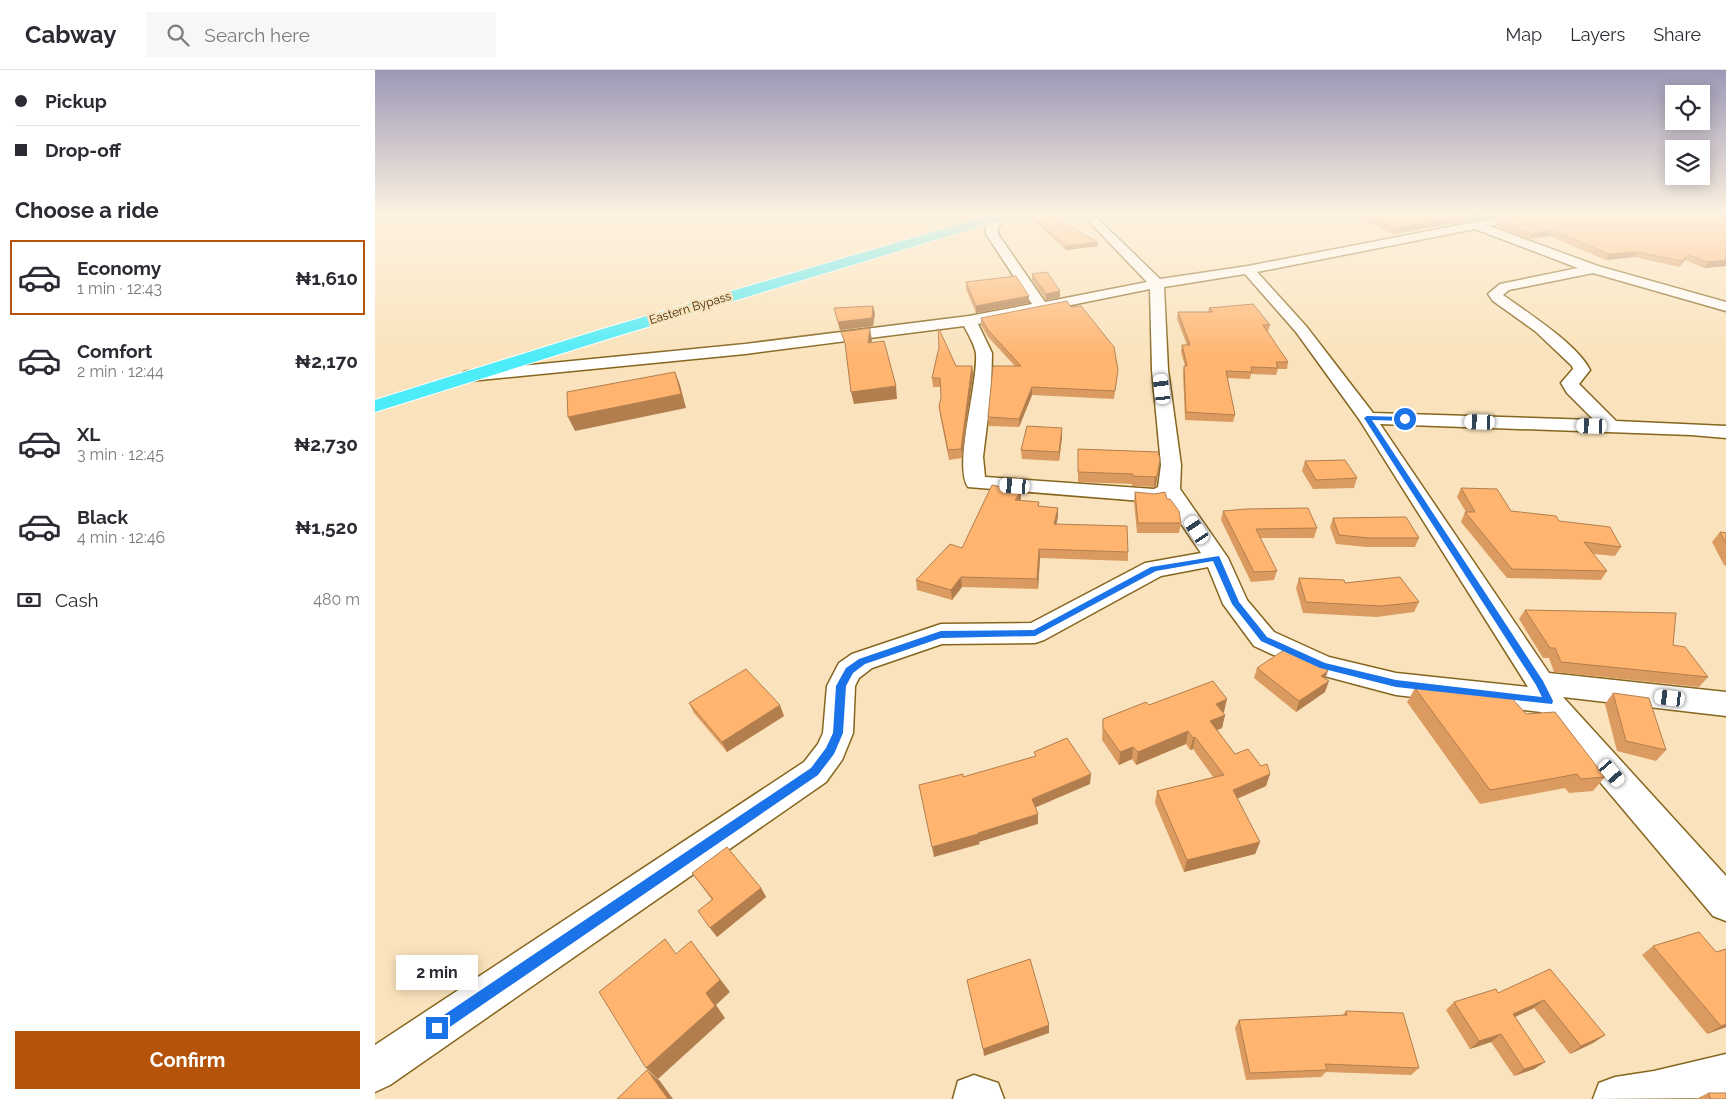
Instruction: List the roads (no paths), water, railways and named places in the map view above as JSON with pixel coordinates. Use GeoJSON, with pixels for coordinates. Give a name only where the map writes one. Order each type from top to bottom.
{"type":"FeatureCollection","features":[{"type":"Feature","properties":{"kind":"highway","name":"Eastern Bypass"},"geometry":{"type":"LineString","coordinates":[[375,394],[818,262]]}},
{"type":"Feature","properties":{"kind":"highway","name":"Eastern Bypass"},"geometry":{"type":"LineString","coordinates":[[375,406],[848,262]]}},
{"type":"Feature","properties":{"kind":"street"},"geometry":{"type":"LineString","coordinates":[[1010,262],[1041,307]]}},
{"type":"Feature","properties":{"kind":"street"},"geometry":{"type":"LineString","coordinates":[[1135,262],[1157,284],[1160,370],[1171,465],[1169,489],[1216,558],[1236,604],[1264,639],[1323,666],[1396,684],[1726,704]]}},
{"type":"Feature","properties":{"kind":"street"},"geometry":{"type":"LineString","coordinates":[[470,376],[745,349],[969,321],[1157,284],[1288,262]]}},
{"type":"Feature","properties":{"kind":"street"},"geometry":{"type":"LineString","coordinates":[[1574,262],[1726,308]]}},
{"type":"Feature","properties":{"kind":"street"},"geometry":{"type":"LineString","coordinates":[[1593,269],[1505,286],[1495,294],[1540,328],[1579,364],[1582,370],[1570,383],[1573,389],[1611,426]]}},
{"type":"Feature","properties":{"kind":"street"},"geometry":{"type":"LineString","coordinates":[[1248,270],[1301,329],[1367,418],[1544,692],[1726,903]]}},
{"type":"Feature","properties":{"kind":"street"},"geometry":{"type":"LineString","coordinates":[[969,321],[984,353],[982,392],[973,457],[975,483],[1154,496],[1165,493],[1169,489]]}},
{"type":"Feature","properties":{"kind":"street"},"geometry":{"type":"LineString","coordinates":[[1367,418],[1611,426],[1726,432]]}},
{"type":"Feature","properties":{"kind":"street"},"geometry":{"type":"LineString","coordinates":[[375,1070],[815,772],[831,750],[838,733],[841,686],[849,671],[862,661],[941,634],[1035,633],[1154,569],[1216,558]]}},
{"type":"Feature","properties":{"kind":"street"},"geometry":{"type":"LineString","coordinates":[[1615,1099],[1654,1093],[1726,1076]]}}]}
